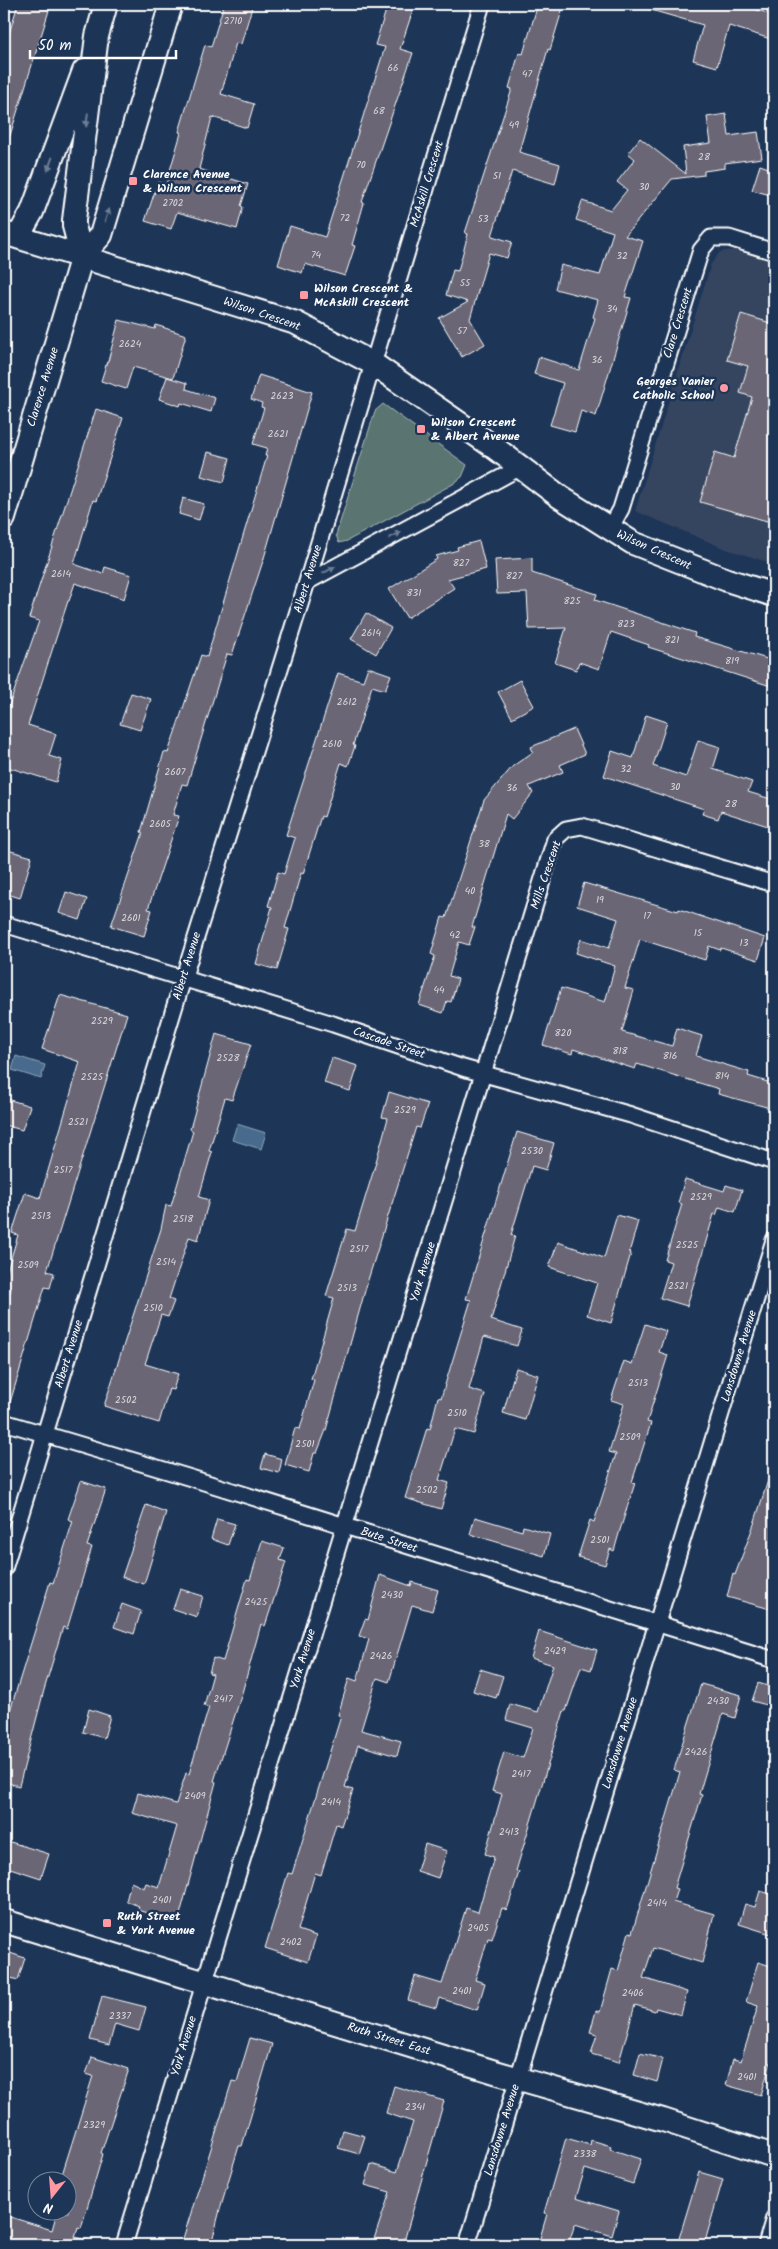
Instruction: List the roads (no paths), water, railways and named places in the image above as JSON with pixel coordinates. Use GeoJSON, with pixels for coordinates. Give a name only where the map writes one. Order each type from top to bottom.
{"type":"FeatureCollection","features":[{"type":"Feature","properties":{"kind":"street"},"geometry":{"type":"LineString","coordinates":[[11,235],[32,212],[97,36],[106,4]]}},
{"type":"Feature","properties":{"kind":"street","name":"Clarence Avenue"},"geometry":{"type":"LineString","coordinates":[[4,518],[82,256],[101,235],[171,4]]}},
{"type":"Feature","properties":{"kind":"street","name":"McAskill Crescent"},"geometry":{"type":"LineString","coordinates":[[372,363],[482,4]]}},
{"type":"Feature","properties":{"kind":"street"},"geometry":{"type":"LineString","coordinates":[[82,256],[74,226],[97,36]]}},
{"type":"Feature","properties":{"kind":"street","name":"Wilson Crescent"},"geometry":{"type":"LineString","coordinates":[[11,235],[296,323],[372,363],[494,448],[519,468],[633,543],[673,560],[774,595]]}},
{"type":"Feature","properties":{"kind":"street","name":"Clare Crescent"},"geometry":{"type":"LineString","coordinates":[[610,529],[621,509],[701,250],[711,238],[729,238],[774,252]]}},
{"type":"Feature","properties":{"kind":"street","name":"Albert Avenue"},"geometry":{"type":"LineString","coordinates":[[4,1569],[46,1436],[183,978],[307,582],[372,363]]}},
{"type":"Feature","properties":{"kind":"street"},"geometry":{"type":"LineString","coordinates":[[307,582],[519,468]]}},
{"type":"Feature","properties":{"kind":"street","name":"Mills Crescent"},"geometry":{"type":"LineString","coordinates":[[483,1074],[555,839],[566,829],[582,826],[774,884]]}},
{"type":"Feature","properties":{"kind":"street","name":"Cascade Street"},"geometry":{"type":"LineString","coordinates":[[4,924],[333,1024],[483,1074],[631,1115],[774,1162]]}},
{"type":"Feature","properties":{"kind":"street","name":"York Avenue"},"geometry":{"type":"LineString","coordinates":[[124,2245],[483,1074]]}},
{"type":"Feature","properties":{"kind":"street","name":"Lansdowne Avenue"},"geometry":{"type":"LineString","coordinates":[[466,2245],[774,1240]]}},
{"type":"Feature","properties":{"kind":"street","name":"Bute Street"},"geometry":{"type":"LineString","coordinates":[[4,1422],[774,1660]]}},
{"type":"Feature","properties":{"kind":"street","name":"Ruth Street East"},"geometry":{"type":"LineString","coordinates":[[4,1921],[517,2078],[662,2120],[774,2156]]}},
{"type":"Feature","properties":{"kind":"street"},"geometry":{"type":"LineString","coordinates":[[766,2245],[774,2218]]}},
{"type":"Feature","properties":{"kind":"place","name":"Clarence Avenue & Wilson Crescent"},"geometry":{"type":"Point","coordinates":[133,181]}},
{"type":"Feature","properties":{"kind":"place","name":"Wilson Crescent & McAskill Crescent"},"geometry":{"type":"Point","coordinates":[304,295]}},
{"type":"Feature","properties":{"kind":"place","name":"Georges Vanier Catholic School"},"geometry":{"type":"Point","coordinates":[724,388]}},
{"type":"Feature","properties":{"kind":"place","name":"Wilson Crescent & Albert Avenue"},"geometry":{"type":"Point","coordinates":[421,429]}},
{"type":"Feature","properties":{"kind":"place","name":"Ruth Street & York Avenue"},"geometry":{"type":"Point","coordinates":[107,1923]}}]}
